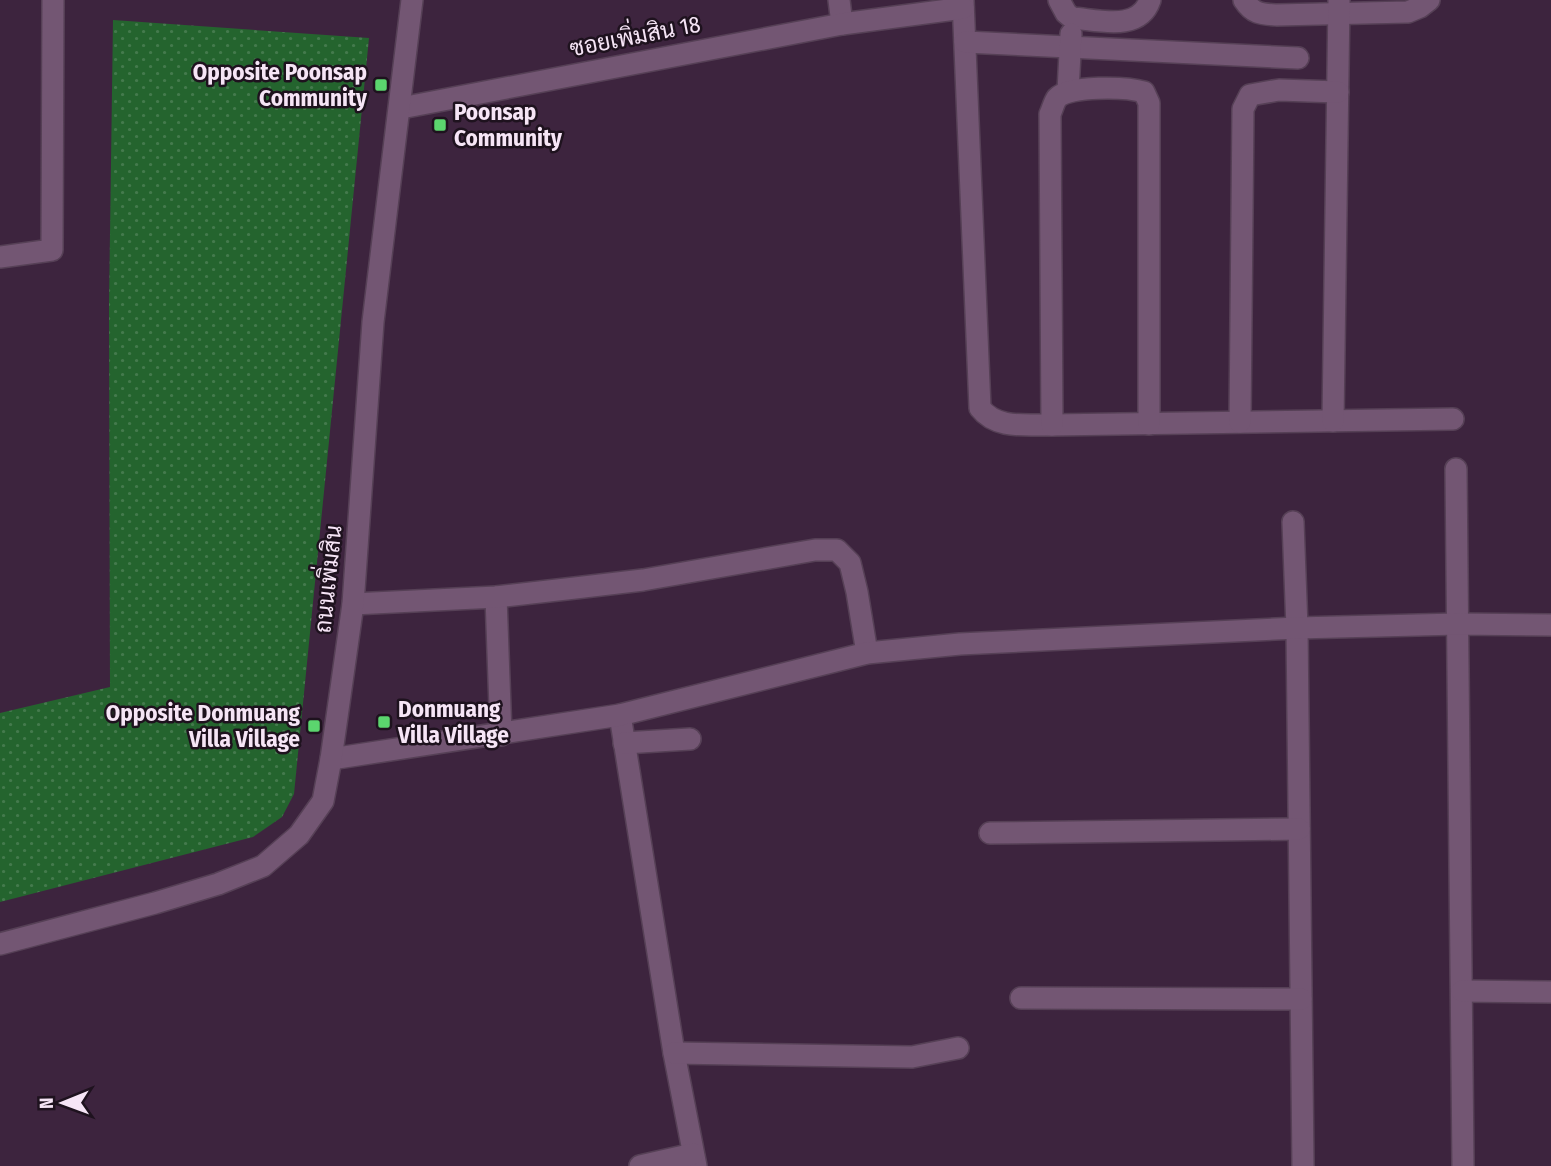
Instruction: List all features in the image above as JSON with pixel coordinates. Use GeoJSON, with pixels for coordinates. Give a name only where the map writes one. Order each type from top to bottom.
{"type":"FeatureCollection","features":[{"type":"Feature","properties":{"kind":"street"},"geometry":{"type":"LineString","coordinates":[[0,257],[52,250],[53,0]]}},
{"type":"Feature","properties":{"kind":"street","name":"ถนนเพิ่มสิน"},"geometry":{"type":"LineString","coordinates":[[0,944],[155,903],[218,884],[263,866],[299,835],[323,801],[353,604],[373,322],[412,0]]}},
{"type":"Feature","properties":{"kind":"street"},"geometry":{"type":"LineString","coordinates":[[839,0],[842,23]]}},
{"type":"Feature","properties":{"kind":"street"},"geometry":{"type":"LineString","coordinates":[[1059,0],[1072,18],[1124,22],[1138,18],[1147,9],[1150,0]]}},
{"type":"Feature","properties":{"kind":"street"},"geometry":{"type":"LineString","coordinates":[[1244,0],[1258,14],[1339,7],[1408,12],[1420,8],[1429,0]]}},
{"type":"Feature","properties":{"kind":"street"},"geometry":{"type":"LineString","coordinates":[[963,4],[980,408],[987,417],[998,423],[1052,425],[1453,419]]}},
{"type":"Feature","properties":{"kind":"street","name":"ซอยเพิ่มสิน 18"},"geometry":{"type":"LineString","coordinates":[[401,108],[842,23],[963,4]]}},
{"type":"Feature","properties":{"kind":"street"},"geometry":{"type":"LineString","coordinates":[[1333,421],[1339,7]]}},
{"type":"Feature","properties":{"kind":"street"},"geometry":{"type":"LineString","coordinates":[[1068,92],[1072,18]]}},
{"type":"Feature","properties":{"kind":"street"},"geometry":{"type":"LineString","coordinates":[[965,42],[1298,58]]}},
{"type":"Feature","properties":{"kind":"street"},"geometry":{"type":"LineString","coordinates":[[1052,425],[1050,114],[1056,99],[1068,92],[1133,89],[1144,92],[1149,103],[1149,424]]}},
{"type":"Feature","properties":{"kind":"street"},"geometry":{"type":"LineString","coordinates":[[1240,422],[1242,109],[1250,95],[1265,91],[1338,92]]}},
{"type":"Feature","properties":{"kind":"street"},"geometry":{"type":"LineString","coordinates":[[1456,469],[1463,1166]]}},
{"type":"Feature","properties":{"kind":"street"},"geometry":{"type":"LineString","coordinates":[[1293,522],[1297,628],[1303,1166]]}},
{"type":"Feature","properties":{"kind":"street"},"geometry":{"type":"LineString","coordinates":[[353,604],[496,597],[643,580],[815,550],[837,550],[850,563],[858,592],[867,653]]}},
{"type":"Feature","properties":{"kind":"street"},"geometry":{"type":"LineString","coordinates":[[496,597],[501,735]]}},
{"type":"Feature","properties":{"kind":"street"},"geometry":{"type":"LineString","coordinates":[[331,759],[620,715],[867,653],[960,644],[1297,628],[1551,625]]}},
{"type":"Feature","properties":{"kind":"street"},"geometry":{"type":"LineString","coordinates":[[620,715],[694,1160],[640,1166]]}},
{"type":"Feature","properties":{"kind":"street"},"geometry":{"type":"LineString","coordinates":[[624,743],[690,739]]}},
{"type":"Feature","properties":{"kind":"street"},"geometry":{"type":"LineString","coordinates":[[990,833],[1299,829]]}},
{"type":"Feature","properties":{"kind":"street"},"geometry":{"type":"LineString","coordinates":[[1462,991],[1551,992]]}},
{"type":"Feature","properties":{"kind":"street"},"geometry":{"type":"LineString","coordinates":[[1021,998],[1301,999]]}},
{"type":"Feature","properties":{"kind":"street"},"geometry":{"type":"LineString","coordinates":[[674,1052],[889,1057],[958,1048]]}},
{"type":"Feature","properties":{"kind":"green space"},"geometry":{"type":"Polygon","coordinates":[[[113,20],[369,38],[294,794],[282,817],[253,837],[0,902],[0,713],[110,687],[109,306],[113,20]]]}},
{"type":"Feature","properties":{"kind":"place","name":"Opposite Poonsap Community"},"geometry":{"type":"Point","coordinates":[381,85]}},
{"type":"Feature","properties":{"kind":"place","name":"Poonsap Community"},"geometry":{"type":"Point","coordinates":[440,125]}},
{"type":"Feature","properties":{"kind":"place","name":"Donmuang Villa Village"},"geometry":{"type":"Point","coordinates":[384,722]}},
{"type":"Feature","properties":{"kind":"place","name":"Opposite Donmuang Villa Village"},"geometry":{"type":"Point","coordinates":[314,726]}}]}
